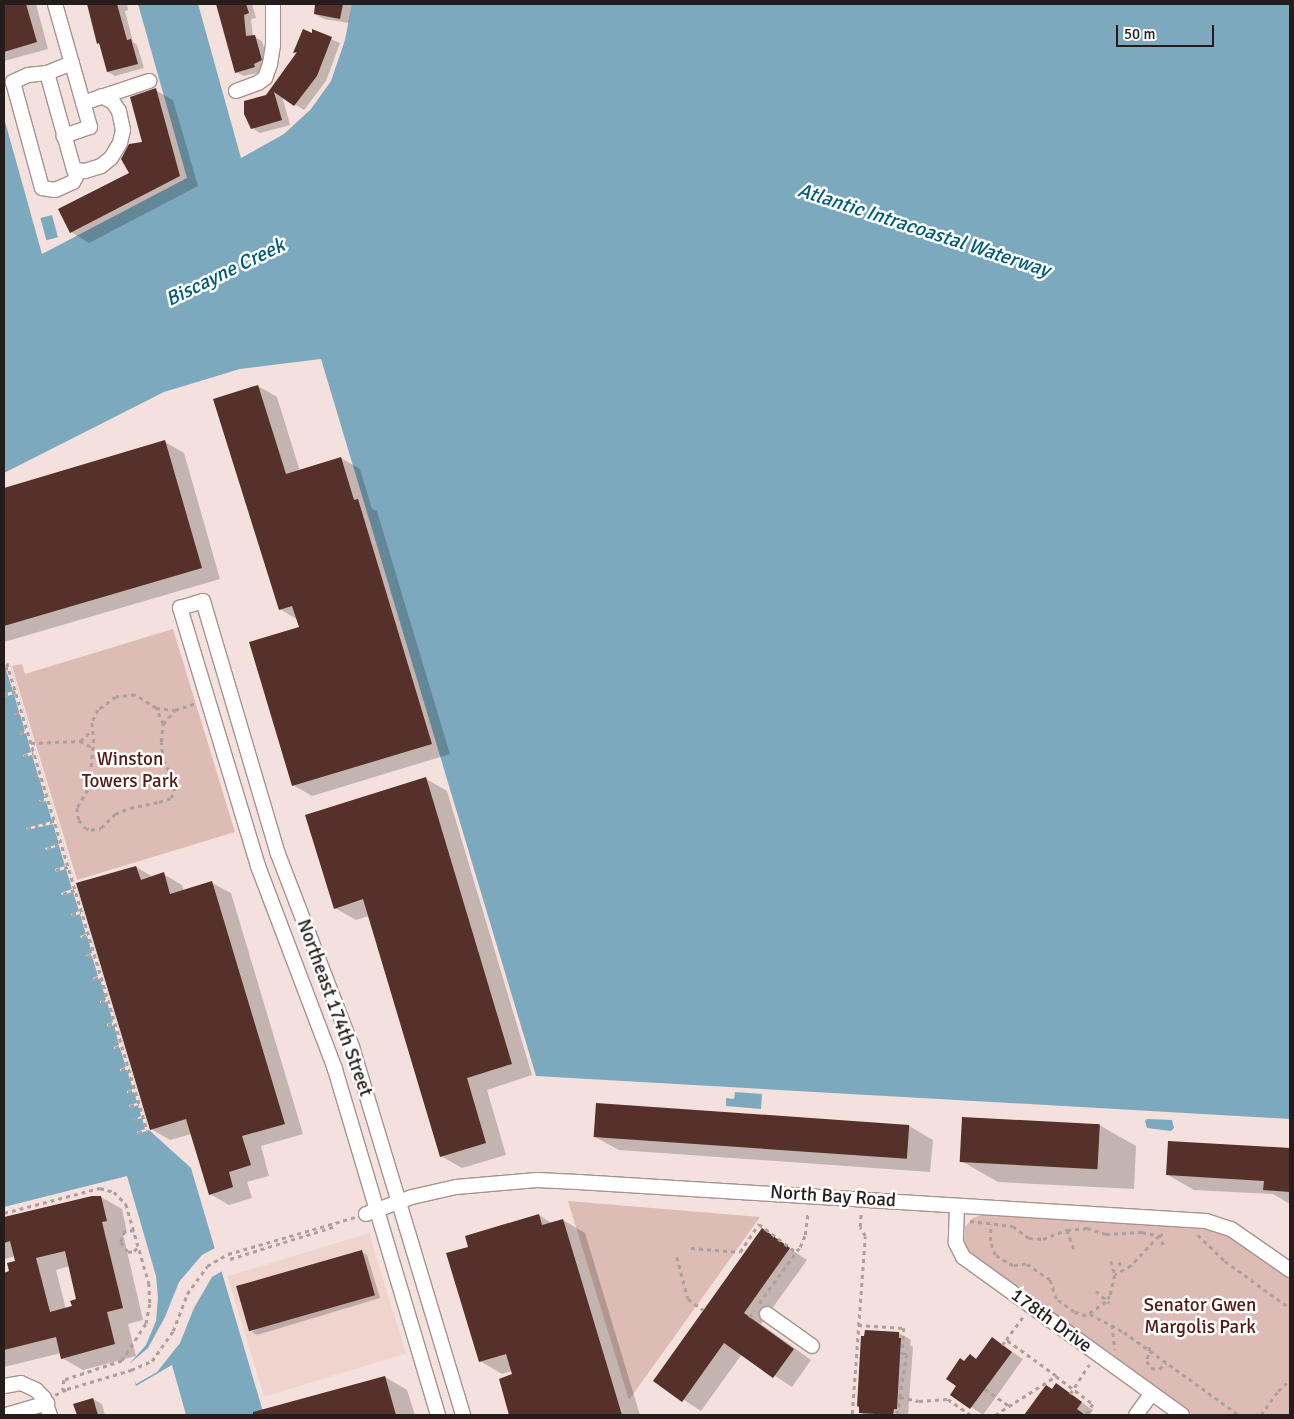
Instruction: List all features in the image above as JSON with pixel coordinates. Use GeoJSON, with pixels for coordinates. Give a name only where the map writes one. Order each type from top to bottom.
{"type":"FeatureCollection","features":[{"type":"Feature","properties":{"kind":"street"},"geometry":{"type":"LineString","coordinates":[[55,4],[90,127],[64,136]]}},
{"type":"Feature","properties":{"kind":"street"},"geometry":{"type":"LineString","coordinates":[[236,91],[258,83],[264,78],[270,64],[273,45],[273,9]]}},
{"type":"Feature","properties":{"kind":"street"},"geometry":{"type":"LineString","coordinates":[[72,64],[48,73],[28,75],[13,82],[42,188],[55,190],[73,182],[79,171]]}},
{"type":"Feature","properties":{"kind":"street"},"geometry":{"type":"LineString","coordinates":[[48,73],[74,170],[79,171],[101,166],[111,158],[120,143],[123,130],[119,112],[113,102],[101,96]]}},
{"type":"Feature","properties":{"kind":"street"},"geometry":{"type":"LineString","coordinates":[[83,103],[149,81]]}},
{"type":"Feature","properties":{"kind":"street","name":"Northeast 174th Street"},"geometry":{"type":"LineString","coordinates":[[438,1415],[410,1320],[371,1211],[348,1115],[323,1036],[256,861],[202,697],[180,608],[203,601],[278,854],[351,1044],[463,1415]]}},
{"type":"Feature","properties":{"kind":"street"},"geometry":{"type":"LineString","coordinates":[[202,697],[228,684]]}},
{"type":"Feature","properties":{"kind":"street"},"geometry":{"type":"LineString","coordinates":[[256,861],[278,854]]}},
{"type":"Feature","properties":{"kind":"street"},"geometry":{"type":"LineString","coordinates":[[275,912],[305,927]]}},
{"type":"Feature","properties":{"kind":"street"},"geometry":{"type":"LineString","coordinates":[[348,1115],[371,1109]]}},
{"type":"Feature","properties":{"kind":"street","name":"North Bay Road"},"geometry":{"type":"LineString","coordinates":[[371,1211],[398,1201],[456,1187],[537,1180],[1206,1221],[1231,1229],[1290,1270]]}},
{"type":"Feature","properties":{"kind":"street","name":"178th Drive"},"geometry":{"type":"LineString","coordinates":[[957,1206],[956,1243],[963,1257],[1182,1415]]}},
{"type":"Feature","properties":{"kind":"street"},"geometry":{"type":"LineString","coordinates":[[410,1320],[432,1314]]}},
{"type":"Feature","properties":{"kind":"street"},"geometry":{"type":"LineString","coordinates":[[766,1314],[812,1346]]}},
{"type":"Feature","properties":{"kind":"street"},"geometry":{"type":"LineString","coordinates":[[429,1384],[451,1377]]}},
{"type":"Feature","properties":{"kind":"street"},"geometry":{"type":"LineString","coordinates":[[6,1385],[27,1385],[42,1394],[49,1409],[6,1415]]}},
{"type":"Feature","properties":{"kind":"street"},"geometry":{"type":"LineString","coordinates":[[1136,1415],[1151,1394]]}},
{"type":"Feature","properties":{"kind":"path"},"geometry":{"type":"LineString","coordinates":[[7,663],[147,1130],[138,1132]]}},
{"type":"Feature","properties":{"kind":"path"},"geometry":{"type":"LineString","coordinates":[[4,670],[9,668]]}},
{"type":"Feature","properties":{"kind":"path"},"geometry":{"type":"LineString","coordinates":[[4,695],[16,692]]}},
{"type":"Feature","properties":{"kind":"path"},"geometry":{"type":"LineString","coordinates":[[156,708],[163,724],[160,751],[163,761],[176,784],[171,798],[130,808],[115,814],[101,828],[91,830],[82,825],[76,808],[88,790],[90,782],[93,748],[91,731],[98,710],[116,697],[135,695],[156,708],[175,710]]}},
{"type":"Feature","properties":{"kind":"path"},"geometry":{"type":"LineString","coordinates":[[163,724],[175,710],[202,697]]}},
{"type":"Feature","properties":{"kind":"path"},"geometry":{"type":"LineString","coordinates":[[15,714],[22,712]]}},
{"type":"Feature","properties":{"kind":"path"},"geometry":{"type":"LineString","coordinates":[[20,733],[28,731]]}},
{"type":"Feature","properties":{"kind":"path"},"geometry":{"type":"LineString","coordinates":[[80,741],[91,731]]}},
{"type":"Feature","properties":{"kind":"path"},"geometry":{"type":"LineString","coordinates":[[31,743],[80,741],[93,748]]}},
{"type":"Feature","properties":{"kind":"path"},"geometry":{"type":"LineString","coordinates":[[24,756],[34,753]]}},
{"type":"Feature","properties":{"kind":"path"},"geometry":{"type":"LineString","coordinates":[[34,777],[41,775]]}},
{"type":"Feature","properties":{"kind":"path"},"geometry":{"type":"LineString","coordinates":[[40,800],[48,798]]}},
{"type":"Feature","properties":{"kind":"path"},"geometry":{"type":"LineString","coordinates":[[27,829],[54,821]]}},
{"type":"Feature","properties":{"kind":"path"},"geometry":{"type":"LineString","coordinates":[[47,848],[61,844]]}},
{"type":"Feature","properties":{"kind":"path"},"geometry":{"type":"LineString","coordinates":[[56,870],[68,867]]}},
{"type":"Feature","properties":{"kind":"path"},"geometry":{"type":"LineString","coordinates":[[63,894],[75,890]]}},
{"type":"Feature","properties":{"kind":"path"},"geometry":{"type":"LineString","coordinates":[[72,914],[81,912]]}},
{"type":"Feature","properties":{"kind":"path"},"geometry":{"type":"LineString","coordinates":[[82,937],[88,935]]}},
{"type":"Feature","properties":{"kind":"path"},"geometry":{"type":"LineString","coordinates":[[87,956],[94,954]]}},
{"type":"Feature","properties":{"kind":"path"},"geometry":{"type":"LineString","coordinates":[[94,979],[101,977]]}},
{"type":"Feature","properties":{"kind":"path"},"geometry":{"type":"LineString","coordinates":[[101,1002],[108,1000]]}},
{"type":"Feature","properties":{"kind":"path"},"geometry":{"type":"LineString","coordinates":[[108,1025],[115,1023]]}},
{"type":"Feature","properties":{"kind":"path"},"geometry":{"type":"LineString","coordinates":[[115,1048],[122,1046]]}},
{"type":"Feature","properties":{"kind":"path"},"geometry":{"type":"LineString","coordinates":[[121,1070],[128,1068]]}},
{"type":"Feature","properties":{"kind":"path"},"geometry":{"type":"LineString","coordinates":[[128,1092],[135,1090]]}},
{"type":"Feature","properties":{"kind":"path"},"geometry":{"type":"LineString","coordinates":[[130,1106],[139,1104]]}},
{"type":"Feature","properties":{"kind":"path"},"geometry":{"type":"LineString","coordinates":[[134,1120],[143,1117]]}},
{"type":"Feature","properties":{"kind":"path"},"geometry":{"type":"LineString","coordinates":[[4,1212],[104,1188],[114,1192],[123,1199],[134,1231],[147,1274],[150,1294],[146,1324],[122,1361],[64,1380],[62,1391],[131,1370],[152,1361],[173,1331],[186,1294],[207,1266],[228,1254],[333,1225]]}},
{"type":"Feature","properties":{"kind":"path"},"geometry":{"type":"LineString","coordinates":[[230,1259],[371,1211]]}},
{"type":"Feature","properties":{"kind":"path"},"geometry":{"type":"LineString","coordinates":[[749,1317],[796,1252],[805,1235],[808,1212]]}},
{"type":"Feature","properties":{"kind":"path"},"geometry":{"type":"LineString","coordinates":[[852,1414],[865,1236],[860,1227],[861,1214]]}},
{"type":"Feature","properties":{"kind":"path"},"geometry":{"type":"LineString","coordinates":[[970,1221],[1018,1227],[1027,1237],[1036,1239],[1047,1238],[1067,1230],[1087,1228],[1106,1234],[1142,1232],[1159,1236]]}},
{"type":"Feature","properties":{"kind":"path"},"geometry":{"type":"LineString","coordinates":[[691,1248],[740,1252],[759,1224],[796,1252]]}},
{"type":"Feature","properties":{"kind":"path"},"geometry":{"type":"LineString","coordinates":[[991,1224],[990,1241],[993,1251],[998,1258],[1013,1266],[1026,1264],[1050,1280],[1056,1299],[1078,1314],[1086,1316],[1108,1303],[1114,1276],[1111,1261]]}},
{"type":"Feature","properties":{"kind":"path"},"geometry":{"type":"LineString","coordinates":[[1067,1230],[1075,1252]]}},
{"type":"Feature","properties":{"kind":"path"},"geometry":{"type":"LineString","coordinates":[[134,1231],[125,1232],[121,1242],[128,1252],[134,1251],[139,1247]]}},
{"type":"Feature","properties":{"kind":"path"},"geometry":{"type":"LineString","coordinates":[[1114,1276],[1124,1270],[1159,1236],[1169,1231]]}},
{"type":"Feature","properties":{"kind":"path"},"geometry":{"type":"LineString","coordinates":[[1195,1232],[1229,1264],[1290,1308]]}},
{"type":"Feature","properties":{"kind":"path"},"geometry":{"type":"LineString","coordinates":[[1159,1236],[1163,1246]]}},
{"type":"Feature","properties":{"kind":"path"},"geometry":{"type":"LineString","coordinates":[[676,1257],[688,1299],[704,1310]]}},
{"type":"Feature","properties":{"kind":"path"},"geometry":{"type":"LineString","coordinates":[[1119,1262],[1124,1270]]}},
{"type":"Feature","properties":{"kind":"path"},"geometry":{"type":"LineString","coordinates":[[1226,1268],[1229,1264]]}},
{"type":"Feature","properties":{"kind":"path"},"geometry":{"type":"LineString","coordinates":[[1096,1291],[1108,1303]]}},
{"type":"Feature","properties":{"kind":"path"},"geometry":{"type":"LineString","coordinates":[[1090,1314],[1149,1348],[1166,1363],[1232,1408],[1239,1415]]}},
{"type":"Feature","properties":{"kind":"path"},"geometry":{"type":"LineString","coordinates":[[1002,1345],[1022,1317]]}},
{"type":"Feature","properties":{"kind":"path"},"geometry":{"type":"LineString","coordinates":[[858,1324],[904,1328],[902,1354],[907,1354],[897,1415]]}},
{"type":"Feature","properties":{"kind":"path"},"geometry":{"type":"LineString","coordinates":[[1112,1325],[1115,1350]]}},
{"type":"Feature","properties":{"kind":"path"},"geometry":{"type":"LineString","coordinates":[[1006,1340],[1093,1404],[1086,1415]]}},
{"type":"Feature","properties":{"kind":"path"},"geometry":{"type":"LineString","coordinates":[[1149,1348],[1147,1361],[1151,1368],[1159,1369],[1166,1363]]}},
{"type":"Feature","properties":{"kind":"path"},"geometry":{"type":"LineString","coordinates":[[1070,1394],[1089,1365]]}},
{"type":"Feature","properties":{"kind":"path"},"geometry":{"type":"LineString","coordinates":[[995,1415],[1056,1376]]}},
{"type":"Feature","properties":{"kind":"path"},"geometry":{"type":"LineString","coordinates":[[1261,1415],[1278,1391],[1290,1380]]}},
{"type":"Feature","properties":{"kind":"path"},"geometry":{"type":"LineString","coordinates":[[985,1389],[1009,1406]]}},
{"type":"Feature","properties":{"kind":"path"},"geometry":{"type":"LineString","coordinates":[[900,1397],[919,1401],[948,1399],[971,1415]]}},
{"type":"Feature","properties":{"kind":"shaded area"},"geometry":{"type":"Polygon","coordinates":[[[369,1233],[406,1353],[264,1397],[227,1276],[369,1233]]]}},
{"type":"Feature","properties":{"kind":"green space","name":"Winston Towers Park"},"geometry":{"type":"Polygon","coordinates":[[[173,629],[235,832],[77,880],[12,666],[22,664],[25,674],[173,629]]]}},
{"type":"Feature","properties":{"kind":"green space"},"geometry":{"type":"Polygon","coordinates":[[[568,1201],[760,1217],[629,1400],[568,1201]]]}},
{"type":"Feature","properties":{"kind":"green space","name":"Senator Gwen Margolis Park"},"geometry":{"type":"Polygon","coordinates":[[[983,1214],[1203,1227],[1226,1233],[1250,1248],[1290,1277],[1290,1415],[1193,1415],[968,1251],[964,1240],[965,1227],[973,1218],[983,1214]]]}},
{"type":"Feature","properties":{"kind":"water"},"geometry":{"type":"Polygon","coordinates":[[[138,4],[198,4],[241,158],[284,134],[311,109],[331,81],[345,40],[352,4],[1290,4],[1290,1119],[536,1076],[321,359],[240,369],[164,392],[4,473],[4,118],[42,254],[187,178],[138,4]]]}},
{"type":"Feature","properties":{"kind":"water"},"geometry":{"type":"Polygon","coordinates":[[[52,215],[58,237],[46,240],[40,218],[52,215]]]}},
{"type":"Feature","properties":{"kind":"water"},"geometry":{"type":"Polygon","coordinates":[[[4,662],[10,664],[149,1130],[191,1168],[264,1415],[186,1415],[172,1365],[136,1386],[130,1363],[146,1345],[156,1321],[158,1298],[156,1276],[127,1176],[4,1207],[4,662]]]}},
{"type":"Feature","properties":{"kind":"water"},"geometry":{"type":"Polygon","coordinates":[[[735,1092],[762,1094],[761,1109],[726,1106],[726,1098],[734,1099],[735,1092]]]}},
{"type":"Feature","properties":{"kind":"water"},"geometry":{"type":"Polygon","coordinates":[[[1147,1119],[1172,1120],[1174,1128],[1171,1131],[1147,1128],[1145,1121],[1147,1119]]]}},
{"type":"Feature","properties":{"kind":"pier"},"geometry":{"type":"Polygon","coordinates":[[[4,662],[10,664],[149,1130],[138,1134],[137,1132],[145,1129],[142,1118],[133,1120],[141,1116],[138,1105],[130,1108],[129,1105],[137,1103],[134,1092],[127,1093],[127,1091],[133,1089],[127,1070],[120,1071],[120,1069],[126,1067],[120,1048],[114,1049],[114,1047],[119,1045],[114,1025],[108,1027],[107,1024],[113,1022],[107,1002],[100,1003],[100,1001],[106,1000],[100,979],[94,980],[93,978],[98,976],[92,956],[87,957],[86,955],[92,953],[87,936],[81,938],[80,936],[86,934],[80,914],[72,916],[71,914],[79,911],[73,892],[62,895],[61,893],[72,889],[66,869],[56,872],[55,869],[65,866],[59,846],[46,850],[45,848],[59,844],[53,824],[27,830],[26,828],[52,821],[46,801],[40,802],[39,800],[45,798],[39,777],[33,777],[38,775],[32,755],[24,757],[23,755],[31,752],[26,733],[20,735],[20,733],[25,731],[20,714],[14,714],[19,712],[14,694],[4,697],[4,694],[13,691],[6,670],[4,671],[6,668],[4,662]]]}},
{"type":"Feature","properties":{"kind":"pier"},"geometry":{"type":"Polygon","coordinates":[[[217,1247],[224,1270],[212,1277],[194,1308],[180,1343],[157,1372],[136,1384],[128,1365],[148,1348],[165,1317],[179,1282],[202,1255],[217,1247]]]}},
{"type":"Feature","properties":{"kind":"building"},"geometry":{"type":"Polygon","coordinates":[[[4,4],[26,4],[37,42],[4,52],[4,4]]]}},
{"type":"Feature","properties":{"kind":"building"},"geometry":{"type":"Polygon","coordinates":[[[87,4],[117,4],[127,40],[131,39],[138,64],[107,72],[99,43],[97,44],[87,4]]]}},
{"type":"Feature","properties":{"kind":"building"},"geometry":{"type":"Polygon","coordinates":[[[216,4],[246,4],[249,13],[244,15],[246,36],[255,35],[262,60],[254,64],[255,67],[235,73],[216,4]]]}},
{"type":"Feature","properties":{"kind":"building"},"geometry":{"type":"Polygon","coordinates":[[[315,4],[343,4],[340,19],[314,14],[315,4]]]}},
{"type":"Feature","properties":{"kind":"building"},"geometry":{"type":"Polygon","coordinates":[[[303,29],[312,33],[312,29],[332,37],[317,76],[294,106],[274,92],[282,120],[251,129],[244,114],[244,101],[266,95],[297,52],[293,53],[303,29]]]}},
{"type":"Feature","properties":{"kind":"building"},"geometry":{"type":"Polygon","coordinates":[[[156,88],[180,176],[70,233],[58,209],[129,173],[121,159],[129,144],[142,142],[130,97],[156,88]]]}},
{"type":"Feature","properties":{"kind":"building"},"geometry":{"type":"Polygon","coordinates":[[[258,385],[286,474],[341,457],[354,500],[358,499],[432,744],[292,786],[249,642],[299,627],[292,606],[279,610],[213,399],[258,385]]]}},
{"type":"Feature","properties":{"kind":"building"},"geometry":{"type":"Polygon","coordinates":[[[165,440],[202,568],[4,626],[4,488],[165,440]]]}},
{"type":"Feature","properties":{"kind":"building"},"geometry":{"type":"Polygon","coordinates":[[[426,777],[512,1064],[467,1078],[486,1143],[440,1157],[363,899],[334,909],[305,815],[426,777]]]}},
{"type":"Feature","properties":{"kind":"building"},"geometry":{"type":"Polygon","coordinates":[[[136,866],[141,880],[164,872],[170,894],[212,881],[285,1124],[242,1136],[251,1165],[229,1172],[233,1187],[209,1195],[186,1119],[150,1130],[76,883],[136,866]]]}},
{"type":"Feature","properties":{"kind":"building"},"geometry":{"type":"Polygon","coordinates":[[[596,1103],[909,1125],[907,1159],[594,1137],[596,1103]]]}},
{"type":"Feature","properties":{"kind":"building"},"geometry":{"type":"Polygon","coordinates":[[[962,1117],[1100,1124],[1097,1169],[960,1162],[962,1117]]]}},
{"type":"Feature","properties":{"kind":"building"},"geometry":{"type":"Polygon","coordinates":[[[1168,1141],[1290,1148],[1290,1192],[1263,1190],[1264,1181],[1166,1175],[1168,1141]]]}},
{"type":"Feature","properties":{"kind":"building"},"geometry":{"type":"Polygon","coordinates":[[[92,1196],[101,1196],[107,1221],[102,1222],[123,1308],[107,1312],[115,1344],[61,1359],[56,1337],[4,1350],[4,1273],[9,1271],[7,1263],[15,1261],[10,1241],[4,1243],[4,1217],[92,1196]],[[65,1251],[36,1258],[50,1312],[72,1306],[70,1301],[76,1299],[65,1251]]]}},
{"type":"Feature","properties":{"kind":"building"},"geometry":{"type":"Polygon","coordinates":[[[539,1214],[542,1225],[563,1219],[622,1415],[509,1415],[499,1379],[512,1374],[506,1354],[479,1362],[446,1253],[468,1247],[465,1236],[539,1214]]]}},
{"type":"Feature","properties":{"kind":"building"},"geometry":{"type":"Polygon","coordinates":[[[762,1228],[790,1248],[744,1313],[794,1349],[773,1378],[724,1343],[682,1402],[653,1381],[762,1228]]]}},
{"type":"Feature","properties":{"kind":"building"},"geometry":{"type":"Polygon","coordinates":[[[362,1250],[375,1295],[249,1331],[236,1286],[362,1250]]]}},
{"type":"Feature","properties":{"kind":"building"},"geometry":{"type":"Polygon","coordinates":[[[865,1330],[899,1332],[899,1338],[901,1338],[897,1409],[894,1409],[893,1415],[859,1413],[859,1407],[857,1406],[861,1336],[864,1336],[865,1330]]]}},
{"type":"Feature","properties":{"kind":"building"},"geometry":{"type":"Polygon","coordinates":[[[992,1337],[1012,1352],[970,1409],[950,1395],[956,1386],[946,1379],[960,1358],[964,1361],[970,1354],[976,1359],[992,1337]]]}},
{"type":"Feature","properties":{"kind":"building"},"geometry":{"type":"Polygon","coordinates":[[[385,1376],[396,1415],[253,1415],[253,1412],[385,1376]]]}},
{"type":"Feature","properties":{"kind":"building"},"geometry":{"type":"Polygon","coordinates":[[[1056,1383],[1082,1402],[1077,1409],[1085,1415],[1024,1415],[1046,1385],[1052,1389],[1056,1383]]]}},
{"type":"Feature","properties":{"kind":"building"},"geometry":{"type":"Polygon","coordinates":[[[93,1398],[98,1415],[77,1415],[73,1404],[93,1398]]]}},
{"type":"Feature","properties":{"kind":"water label","name":"Atlantic Intracoastal Waterway"},"geometry":{"type":"Point","coordinates":[924,230]}},
{"type":"Feature","properties":{"kind":"water label","name":"Biscayne Creek"},"geometry":{"type":"Point","coordinates":[225,272]}}]}
